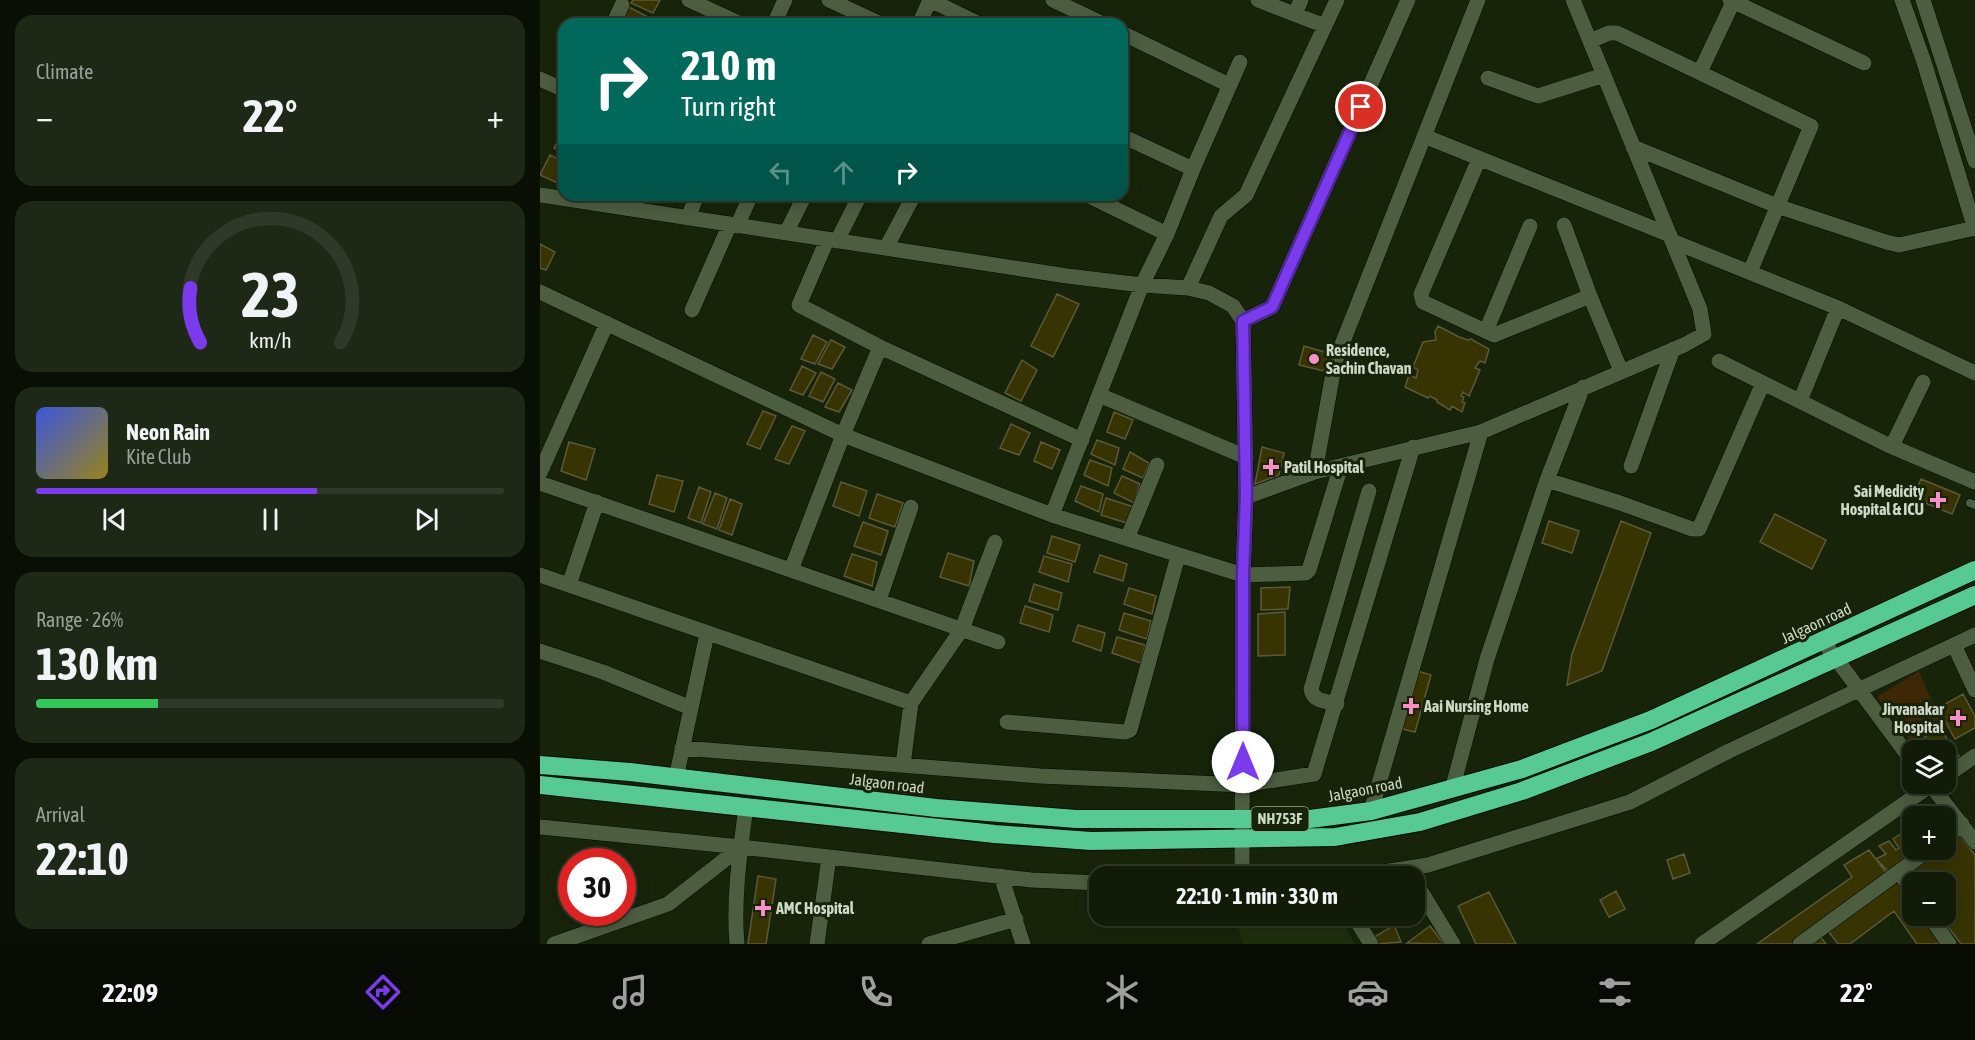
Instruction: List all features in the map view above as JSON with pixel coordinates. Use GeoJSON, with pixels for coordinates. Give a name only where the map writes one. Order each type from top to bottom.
{"type":"FeatureCollection","features":[{"type":"Feature","properties":{"kind":"highway","name":"Jalgaon road"},"geometry":{"type":"LineString","coordinates":[[540,765],[936,808],[1076,819],[1310,819],[1371,811],[1522,769],[1651,720],[1975,570]]}},
{"type":"Feature","properties":{"kind":"highway","name":"NH753F"},"geometry":{"type":"LineString","coordinates":[[540,785],[995,834],[1090,841],[1335,837],[1420,822],[1511,795],[1651,742],[1975,595]]}},
{"type":"Feature","properties":{"kind":"street"},"geometry":{"type":"LineString","coordinates":[[689,0],[728,18]]}},
{"type":"Feature","properties":{"kind":"street"},"geometry":{"type":"LineString","coordinates":[[777,18],[785,0]]}},
{"type":"Feature","properties":{"kind":"street"},"geometry":{"type":"LineString","coordinates":[[830,0],[868,18]]}},
{"type":"Feature","properties":{"kind":"street"},"geometry":{"type":"LineString","coordinates":[[922,18],[930,0],[966,18]]}},
{"type":"Feature","properties":{"kind":"street"},"geometry":{"type":"LineString","coordinates":[[1053,0],[1090,18]]}},
{"type":"Feature","properties":{"kind":"street"},"geometry":{"type":"LineString","coordinates":[[1258,0],[1298,7],[1325,26]]}},
{"type":"Feature","properties":{"kind":"street"},"geometry":{"type":"LineString","coordinates":[[1188,288],[1219,220],[1246,195],[1337,0]]}},
{"type":"Feature","properties":{"kind":"street"},"geometry":{"type":"LineString","coordinates":[[1243,321],[1272,307],[1408,0]]}},
{"type":"Feature","properties":{"kind":"street"},"geometry":{"type":"LineString","coordinates":[[1315,472],[1335,362],[1478,0]]}},
{"type":"Feature","properties":{"kind":"street"},"geometry":{"type":"LineString","coordinates":[[1246,496],[1315,472],[1481,432],[1704,334],[1700,309],[1573,0]]}},
{"type":"Feature","properties":{"kind":"street"},"geometry":{"type":"LineString","coordinates":[[1700,72],[1732,0],[1864,63]]}},
{"type":"Feature","properties":{"kind":"street"},"geometry":{"type":"LineString","coordinates":[[1633,147],[1777,206],[1860,235],[1899,245],[1975,228],[1924,62],[1902,0]]}},
{"type":"Feature","properties":{"kind":"street"},"geometry":{"type":"LineString","coordinates":[[1923,0],[1975,161]]}},
{"type":"Feature","properties":{"kind":"street"},"geometry":{"type":"LineString","coordinates":[[616,18],[622,5]]}},
{"type":"Feature","properties":{"kind":"street"},"geometry":{"type":"LineString","coordinates":[[1590,41],[1609,33],[1617,33],[1811,126],[1750,272]]}},
{"type":"Feature","properties":{"kind":"street"},"geometry":{"type":"LineString","coordinates":[[1128,36],[1229,85]]}},
{"type":"Feature","properties":{"kind":"street"},"geometry":{"type":"LineString","coordinates":[[1924,62],[1942,57]]}},
{"type":"Feature","properties":{"kind":"street"},"geometry":{"type":"LineString","coordinates":[[1052,515],[1142,285],[1167,234],[1240,62]]}},
{"type":"Feature","properties":{"kind":"street"},"geometry":{"type":"LineString","coordinates":[[1488,78],[1538,96],[1604,75]]}},
{"type":"Feature","properties":{"kind":"street"},"geometry":{"type":"LineString","coordinates":[[540,79],[558,87]]}},
{"type":"Feature","properties":{"kind":"street"},"geometry":{"type":"LineString","coordinates":[[1424,136],[1838,308],[1975,373]]}},
{"type":"Feature","properties":{"kind":"street"},"geometry":{"type":"LineString","coordinates":[[1128,139],[1193,170]]}},
{"type":"Feature","properties":{"kind":"street"},"geometry":{"type":"LineString","coordinates":[[1479,159],[1425,284],[1421,299],[1491,335],[1498,335],[1590,296]]}},
{"type":"Feature","properties":{"kind":"street"},"geometry":{"type":"LineString","coordinates":[[540,195],[558,198]]}},
{"type":"Feature","properties":{"kind":"street"},"geometry":{"type":"LineString","coordinates":[[579,201],[1067,276],[1188,288],[1220,298],[1233,306],[1243,321],[1246,457],[1243,575],[1242,866]]}},
{"type":"Feature","properties":{"kind":"street"},"geometry":{"type":"LineString","coordinates":[[688,218],[695,201]]}},
{"type":"Feature","properties":{"kind":"street"},"geometry":{"type":"LineString","coordinates":[[692,310],[748,201]]}},
{"type":"Feature","properties":{"kind":"street"},"geometry":{"type":"LineString","coordinates":[[786,233],[802,201]]}},
{"type":"Feature","properties":{"kind":"street"},"geometry":{"type":"LineString","coordinates":[[856,201],[832,241],[800,305],[880,347],[1082,440]]}},
{"type":"Feature","properties":{"kind":"street"},"geometry":{"type":"LineString","coordinates":[[886,248],[911,201]]}},
{"type":"Feature","properties":{"kind":"street"},"geometry":{"type":"LineString","coordinates":[[1099,201],[1167,234]]}},
{"type":"Feature","properties":{"kind":"street"},"geometry":{"type":"LineString","coordinates":[[1564,225],[1621,371]]}},
{"type":"Feature","properties":{"kind":"street"},"geometry":{"type":"LineString","coordinates":[[1486,331],[1530,226]]}},
{"type":"Feature","properties":{"kind":"street"},"geometry":{"type":"LineString","coordinates":[[540,292],[843,435],[1052,515],[1243,575],[1306,573],[1309,570],[1341,466]]}},
{"type":"Feature","properties":{"kind":"street"},"geometry":{"type":"LineString","coordinates":[[1800,401],[1838,308]]}},
{"type":"Feature","properties":{"kind":"street"},"geometry":{"type":"LineString","coordinates":[[540,473],[607,323]]}},
{"type":"Feature","properties":{"kind":"street"},"geometry":{"type":"LineString","coordinates":[[791,570],[880,347]]}},
{"type":"Feature","properties":{"kind":"street"},"geometry":{"type":"LineString","coordinates":[[1631,466],[1673,349]]}},
{"type":"Feature","properties":{"kind":"street"},"geometry":{"type":"LineString","coordinates":[[1719,361],[1892,447],[1975,482]]}},
{"type":"Feature","properties":{"kind":"street"},"geometry":{"type":"LineString","coordinates":[[1892,447],[1923,382]]}},
{"type":"Feature","properties":{"kind":"street"},"geometry":{"type":"LineString","coordinates":[[1547,480],[1692,529],[1699,529],[1762,383]]}},
{"type":"Feature","properties":{"kind":"street"},"geometry":{"type":"LineString","coordinates":[[1452,790],[1487,659],[1547,480],[1583,387]]}},
{"type":"Feature","properties":{"kind":"street"},"geometry":{"type":"LineString","coordinates":[[1099,395],[1246,457]]}},
{"type":"Feature","properties":{"kind":"street"},"geometry":{"type":"LineString","coordinates":[[1371,811],[1481,432]]}},
{"type":"Feature","properties":{"kind":"street"},"geometry":{"type":"LineString","coordinates":[[682,748],[1054,776],[1243,785],[1314,774],[1413,447]]}},
{"type":"Feature","properties":{"kind":"street"},"geometry":{"type":"LineString","coordinates":[[1127,539],[1157,465]]}},
{"type":"Feature","properties":{"kind":"street"},"geometry":{"type":"LineString","coordinates":[[540,483],[998,642]]}},
{"type":"Feature","properties":{"kind":"street"},"geometry":{"type":"LineString","coordinates":[[1337,704],[1315,699],[1311,689],[1369,491]]}},
{"type":"Feature","properties":{"kind":"street"},"geometry":{"type":"LineString","coordinates":[[569,585],[597,502]]}},
{"type":"Feature","properties":{"kind":"street"},"geometry":{"type":"LineString","coordinates":[[879,600],[911,507]]}},
{"type":"Feature","properties":{"kind":"street"},"geometry":{"type":"LineString","coordinates":[[903,765],[911,703],[962,629],[995,542]]}},
{"type":"Feature","properties":{"kind":"street"},"geometry":{"type":"LineString","coordinates":[[1007,722],[1125,732],[1130,730],[1178,556]]}},
{"type":"Feature","properties":{"kind":"street"},"geometry":{"type":"LineString","coordinates":[[540,575],[911,703]]}},
{"type":"Feature","properties":{"kind":"street"},"geometry":{"type":"LineString","coordinates":[[676,778],[707,634]]}},
{"type":"Feature","properties":{"kind":"street"},"geometry":{"type":"LineString","coordinates":[[1425,867],[1630,802],[1729,751],[1975,635]]}},
{"type":"Feature","properties":{"kind":"street"},"geometry":{"type":"LineString","coordinates":[[1823,641],[1902,748]]}},
{"type":"Feature","properties":{"kind":"street"},"geometry":{"type":"LineString","coordinates":[[1954,645],[1975,690]]}},
{"type":"Feature","properties":{"kind":"street"},"geometry":{"type":"LineString","coordinates":[[540,651],[603,672],[691,708]]}},
{"type":"Feature","properties":{"kind":"street"},"geometry":{"type":"LineString","coordinates":[[1956,769],[1975,756]]}},
{"type":"Feature","properties":{"kind":"street"},"geometry":{"type":"LineString","coordinates":[[1702,944],[1918,794]]}},
{"type":"Feature","properties":{"kind":"street"},"geometry":{"type":"LineString","coordinates":[[1940,794],[1975,842]]}},
{"type":"Feature","properties":{"kind":"street"},"geometry":{"type":"LineString","coordinates":[[737,944],[735,924],[746,807]]}},
{"type":"Feature","properties":{"kind":"street"},"geometry":{"type":"LineString","coordinates":[[1956,829],[1962,824]]}},
{"type":"Feature","properties":{"kind":"street"},"geometry":{"type":"LineString","coordinates":[[540,827],[1031,880],[1089,883]]}},
{"type":"Feature","properties":{"kind":"street"},"geometry":{"type":"LineString","coordinates":[[554,944],[668,904],[741,847]]}},
{"type":"Feature","properties":{"kind":"street"},"geometry":{"type":"LineString","coordinates":[[817,944],[829,857]]}},
{"type":"Feature","properties":{"kind":"street"},"geometry":{"type":"LineString","coordinates":[[1800,944],[1916,860]]}},
{"type":"Feature","properties":{"kind":"street"},"geometry":{"type":"LineString","coordinates":[[1001,876],[1023,944]]}},
{"type":"Feature","properties":{"kind":"street"},"geometry":{"type":"LineString","coordinates":[[1425,896],[1454,944]]}},
{"type":"Feature","properties":{"kind":"street"},"geometry":{"type":"LineString","coordinates":[[929,944],[1016,919]]}},
{"type":"Feature","properties":{"kind":"street"},"geometry":{"type":"LineString","coordinates":[[1360,926],[1371,944]]}},
{"type":"Feature","properties":{"kind":"street"},"geometry":{"type":"LineString","coordinates":[[1937,926],[1949,944]]}},
{"type":"Feature","properties":{"kind":"shaded area"},"geometry":{"type":"Polygon","coordinates":[[[1919,671],[1941,723],[1918,740],[1910,740],[1877,697],[1919,671]]]}},
{"type":"Feature","properties":{"kind":"shaded area"},"geometry":{"type":"Polygon","coordinates":[[[1237,926],[1344,926],[1355,944],[1243,944],[1237,926]]]}},
{"type":"Feature","properties":{"kind":"building"},"geometry":{"type":"Polygon","coordinates":[[[633,0],[660,0],[653,13],[631,3],[633,0]]]}},
{"type":"Feature","properties":{"kind":"building"},"geometry":{"type":"Polygon","coordinates":[[[627,6],[648,17],[648,18],[621,18],[627,6]]]}},
{"type":"Feature","properties":{"kind":"building"},"geometry":{"type":"Polygon","coordinates":[[[550,155],[558,159],[558,183],[540,175],[550,155]]]}},
{"type":"Feature","properties":{"kind":"building"},"geometry":{"type":"Polygon","coordinates":[[[540,244],[555,252],[546,270],[540,268],[540,244]]]}},
{"type":"Feature","properties":{"kind":"building"},"geometry":{"type":"Polygon","coordinates":[[[1057,294],[1079,304],[1053,357],[1031,346],[1057,294]]]}},
{"type":"Feature","properties":{"kind":"building"},"geometry":{"type":"Polygon","coordinates":[[[1438,326],[1489,349],[1485,363],[1480,361],[1475,368],[1480,370],[1469,396],[1463,392],[1461,396],[1464,397],[1462,402],[1465,403],[1462,412],[1452,406],[1450,410],[1430,396],[1428,398],[1405,387],[1409,375],[1416,378],[1418,370],[1413,367],[1423,342],[1436,340],[1435,332],[1438,326]]]}},
{"type":"Feature","properties":{"kind":"building"},"geometry":{"type":"Polygon","coordinates":[[[813,335],[827,342],[815,364],[801,359],[813,335]]]}},
{"type":"Feature","properties":{"kind":"building"},"geometry":{"type":"Polygon","coordinates":[[[831,340],[845,347],[832,369],[818,364],[831,340]]]}},
{"type":"Feature","properties":{"kind":"building","name":"Residence, Sachin Chavan"},"geometry":{"type":"Polygon","coordinates":[[[1304,346],[1328,353],[1324,371],[1299,365],[1304,346]]]}},
{"type":"Feature","properties":{"kind":"building"},"geometry":{"type":"Polygon","coordinates":[[[1022,360],[1037,370],[1021,401],[1005,393],[1022,360]]]}},
{"type":"Feature","properties":{"kind":"building"},"geometry":{"type":"Polygon","coordinates":[[[802,366],[816,373],[803,395],[790,390],[802,366]]]}},
{"type":"Feature","properties":{"kind":"building"},"geometry":{"type":"Polygon","coordinates":[[[821,372],[835,379],[823,402],[809,396],[821,372]]]}},
{"type":"Feature","properties":{"kind":"building"},"geometry":{"type":"Polygon","coordinates":[[[838,383],[852,390],[839,412],[825,407],[838,383]]]}},
{"type":"Feature","properties":{"kind":"building"},"geometry":{"type":"Polygon","coordinates":[[[763,411],[776,416],[760,449],[747,444],[763,411]]]}},
{"type":"Feature","properties":{"kind":"building"},"geometry":{"type":"Polygon","coordinates":[[[1114,412],[1133,420],[1125,439],[1107,432],[1114,412]]]}},
{"type":"Feature","properties":{"kind":"building"},"geometry":{"type":"Polygon","coordinates":[[[1011,424],[1030,433],[1019,455],[1000,448],[1011,424]]]}},
{"type":"Feature","properties":{"kind":"building"},"geometry":{"type":"Polygon","coordinates":[[[792,426],[805,431],[789,464],[775,459],[792,426]]]}},
{"type":"Feature","properties":{"kind":"building"},"geometry":{"type":"Polygon","coordinates":[[[1097,440],[1119,448],[1115,465],[1091,454],[1097,440]]]}},
{"type":"Feature","properties":{"kind":"building"},"geometry":{"type":"Polygon","coordinates":[[[569,442],[595,449],[586,480],[561,471],[569,442]]]}},
{"type":"Feature","properties":{"kind":"building"},"geometry":{"type":"Polygon","coordinates":[[[1041,442],[1060,450],[1052,469],[1034,461],[1041,442]]]}},
{"type":"Feature","properties":{"kind":"building"},"geometry":{"type":"Polygon","coordinates":[[[1262,447],[1284,453],[1279,475],[1255,484],[1262,447]]]}},
{"type":"Feature","properties":{"kind":"building"},"geometry":{"type":"Polygon","coordinates":[[[1130,452],[1149,463],[1143,478],[1123,469],[1130,452]]]}},
{"type":"Feature","properties":{"kind":"building"},"geometry":{"type":"Polygon","coordinates":[[[1090,460],[1112,468],[1108,486],[1084,475],[1090,460]]]}},
{"type":"Feature","properties":{"kind":"building"},"geometry":{"type":"Polygon","coordinates":[[[657,475],[683,481],[674,512],[649,504],[657,475]]]}},
{"type":"Feature","properties":{"kind":"building"},"geometry":{"type":"Polygon","coordinates":[[[1122,476],[1140,484],[1134,503],[1114,493],[1122,476]]]}},
{"type":"Feature","properties":{"kind":"building"},"geometry":{"type":"Polygon","coordinates":[[[1921,479],[1960,495],[1952,514],[1913,498],[1921,479]]]}},
{"type":"Feature","properties":{"kind":"building"},"geometry":{"type":"Polygon","coordinates":[[[841,482],[867,491],[859,516],[833,506],[841,482]]]}},
{"type":"Feature","properties":{"kind":"building"},"geometry":{"type":"Polygon","coordinates":[[[1081,486],[1103,494],[1099,512],[1075,501],[1081,486]]]}},
{"type":"Feature","properties":{"kind":"building"},"geometry":{"type":"Polygon","coordinates":[[[699,487],[711,492],[701,523],[688,518],[699,487]]]}},
{"type":"Feature","properties":{"kind":"building"},"geometry":{"type":"Polygon","coordinates":[[[715,493],[727,498],[717,529],[703,524],[715,493]]]}},
{"type":"Feature","properties":{"kind":"building"},"geometry":{"type":"Polygon","coordinates":[[[877,494],[903,503],[895,527],[869,518],[877,494]]]}},
{"type":"Feature","properties":{"kind":"building"},"geometry":{"type":"Polygon","coordinates":[[[1106,498],[1134,507],[1130,524],[1101,515],[1106,498]]]}},
{"type":"Feature","properties":{"kind":"building"},"geometry":{"type":"Polygon","coordinates":[[[730,499],[742,504],[732,535],[719,530],[730,499]]]}},
{"type":"Feature","properties":{"kind":"building"},"geometry":{"type":"Polygon","coordinates":[[[1775,514],[1826,540],[1812,569],[1760,542],[1775,514]]]}},
{"type":"Feature","properties":{"kind":"building"},"geometry":{"type":"Polygon","coordinates":[[[1549,521],[1579,531],[1572,553],[1542,543],[1549,521]]]}},
{"type":"Feature","properties":{"kind":"building"},"geometry":{"type":"Polygon","coordinates":[[[1621,521],[1651,533],[1602,671],[1567,685],[1572,654],[1621,521]]]}},
{"type":"Feature","properties":{"kind":"building"},"geometry":{"type":"Polygon","coordinates":[[[863,522],[888,531],[881,555],[854,546],[863,522]]]}},
{"type":"Feature","properties":{"kind":"building"},"geometry":{"type":"Polygon","coordinates":[[[1052,536],[1080,545],[1075,562],[1047,553],[1052,536]]]}},
{"type":"Feature","properties":{"kind":"building"},"geometry":{"type":"Polygon","coordinates":[[[948,553],[974,561],[969,586],[940,577],[948,553]]]}},
{"type":"Feature","properties":{"kind":"building"},"geometry":{"type":"Polygon","coordinates":[[[852,554],[877,562],[872,586],[844,576],[852,554]]]}},
{"type":"Feature","properties":{"kind":"building"},"geometry":{"type":"Polygon","coordinates":[[[1100,555],[1127,564],[1123,581],[1094,572],[1100,555]]]}},
{"type":"Feature","properties":{"kind":"building"},"geometry":{"type":"Polygon","coordinates":[[[1044,556],[1072,564],[1068,582],[1039,572],[1044,556]]]}},
{"type":"Feature","properties":{"kind":"building"},"geometry":{"type":"Polygon","coordinates":[[[1034,584],[1062,593],[1058,610],[1029,601],[1034,584]]]}},
{"type":"Feature","properties":{"kind":"building"},"geometry":{"type":"Polygon","coordinates":[[[1290,587],[1288,609],[1261,610],[1261,588],[1290,587]]]}},
{"type":"Feature","properties":{"kind":"building"},"geometry":{"type":"Polygon","coordinates":[[[1129,588],[1156,596],[1152,614],[1124,604],[1129,588]]]}},
{"type":"Feature","properties":{"kind":"building"},"geometry":{"type":"Polygon","coordinates":[[[1025,606],[1053,615],[1049,632],[1020,623],[1025,606]]]}},
{"type":"Feature","properties":{"kind":"building"},"geometry":{"type":"Polygon","coordinates":[[[1285,612],[1285,655],[1258,656],[1258,614],[1285,612]]]}},
{"type":"Feature","properties":{"kind":"building"},"geometry":{"type":"Polygon","coordinates":[[[1124,613],[1151,621],[1147,639],[1119,630],[1124,613]]]}},
{"type":"Feature","properties":{"kind":"building"},"geometry":{"type":"Polygon","coordinates":[[[1078,625],[1105,633],[1101,651],[1073,641],[1078,625]]]}},
{"type":"Feature","properties":{"kind":"building"},"geometry":{"type":"Polygon","coordinates":[[[1117,637],[1145,645],[1141,663],[1112,653],[1117,637]]]}},
{"type":"Feature","properties":{"kind":"building"},"geometry":{"type":"Polygon","coordinates":[[[1414,670],[1431,675],[1415,732],[1398,728],[1414,670]]]}},
{"type":"Feature","properties":{"kind":"building"},"geometry":{"type":"Polygon","coordinates":[[[1963,694],[1975,716],[1975,728],[1955,739],[1938,708],[1963,694]]]}},
{"type":"Feature","properties":{"kind":"building"},"geometry":{"type":"Polygon","coordinates":[[[1939,727],[1948,740],[1921,740],[1939,727]]]}},
{"type":"Feature","properties":{"kind":"building"},"geometry":{"type":"Polygon","coordinates":[[[1902,833],[1902,860],[1905,860],[1889,872],[1876,859],[1886,854],[1879,846],[1889,841],[1896,850],[1899,848],[1893,839],[1902,833]]]}},
{"type":"Feature","properties":{"kind":"building"},"geometry":{"type":"Polygon","coordinates":[[[1956,833],[1975,855],[1975,944],[1961,944],[1947,926],[1956,926],[1956,872],[1910,872],[1925,860],[1956,860],[1956,833]]]}},
{"type":"Feature","properties":{"kind":"building"},"geometry":{"type":"Polygon","coordinates":[[[1869,850],[1888,875],[1791,944],[1757,944],[1852,877],[1844,865],[1869,850]]]}},
{"type":"Feature","properties":{"kind":"building"},"geometry":{"type":"Polygon","coordinates":[[[1684,854],[1690,873],[1673,879],[1667,860],[1684,854]]]}},
{"type":"Feature","properties":{"kind":"building"},"geometry":{"type":"Polygon","coordinates":[[[758,876],[776,879],[766,944],[748,944],[758,876]]]}},
{"type":"Feature","properties":{"kind":"building"},"geometry":{"type":"Polygon","coordinates":[[[1898,879],[1902,885],[1902,922],[1894,911],[1850,944],[1838,944],[1828,931],[1898,879]]]}},
{"type":"Feature","properties":{"kind":"building"},"geometry":{"type":"Polygon","coordinates":[[[1616,891],[1625,909],[1609,917],[1600,900],[1616,891]]]}},
{"type":"Feature","properties":{"kind":"building"},"geometry":{"type":"Polygon","coordinates":[[[1489,892],[1516,944],[1476,944],[1458,906],[1489,892]]]}},
{"type":"Feature","properties":{"kind":"building"},"geometry":{"type":"Polygon","coordinates":[[[1394,926],[1401,942],[1377,944],[1373,938],[1394,926]]]}},
{"type":"Feature","properties":{"kind":"building"},"geometry":{"type":"Polygon","coordinates":[[[1430,926],[1444,944],[1407,943],[1430,926]]]}},
{"type":"Feature","properties":{"kind":"building"},"geometry":{"type":"Polygon","coordinates":[[[1904,926],[1932,926],[1944,944],[1917,944],[1904,926]]]}},
{"type":"Feature","properties":{"kind":"building"},"geometry":{"type":"Polygon","coordinates":[[[1819,935],[1826,944],[1807,944],[1819,935]]]}},
{"type":"Feature","properties":{"kind":"place","name":"Residence, Sachin Chavan"},"geometry":{"type":"Point","coordinates":[1314,359]}},
{"type":"Feature","properties":{"kind":"place","name":"Patil Hospital"},"geometry":{"type":"Point","coordinates":[1271,467]}},
{"type":"Feature","properties":{"kind":"place","name":"Sai Medicity Hospital & ICU"},"geometry":{"type":"Point","coordinates":[1938,500]}},
{"type":"Feature","properties":{"kind":"place","name":"Aai Nursing Home"},"geometry":{"type":"Point","coordinates":[1411,706]}},
{"type":"Feature","properties":{"kind":"place","name":"Jirvanakar Hospital"},"geometry":{"type":"Point","coordinates":[1958,718]}},
{"type":"Feature","properties":{"kind":"place","name":"AMC Hospital"},"geometry":{"type":"Point","coordinates":[763,908]}},
{"type":"Feature","properties":{"kind":"route"},"geometry":{"type":"LineString","coordinates":[[1243,762],[1243,575],[1246,496],[1243,321],[1272,307],[1361,107]]}}]}
